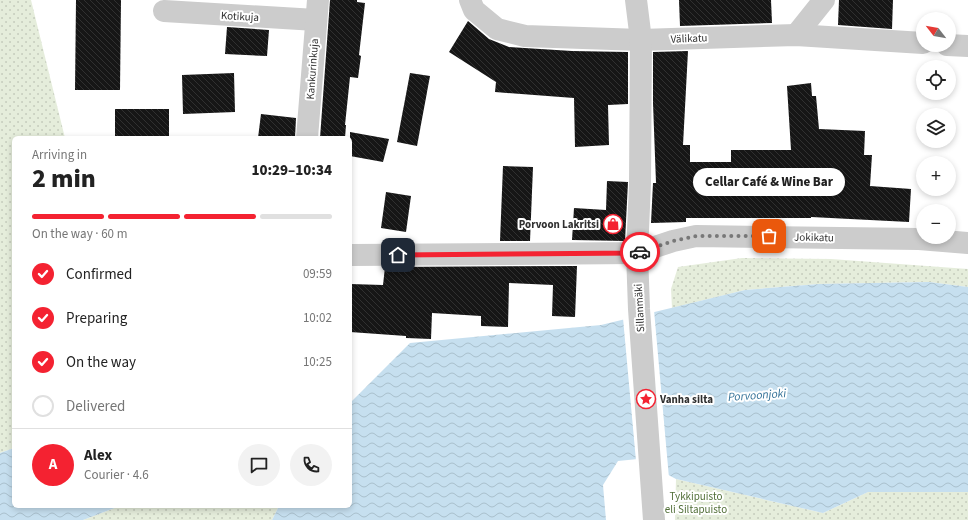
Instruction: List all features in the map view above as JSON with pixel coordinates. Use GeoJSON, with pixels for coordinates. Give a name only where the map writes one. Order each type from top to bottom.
{"type":"FeatureCollection","features":[{"type":"Feature","properties":{"kind":"street","name":"Välikatu"},"geometry":{"type":"LineString","coordinates":[[470,0],[474,10],[497,29],[525,36],[641,40],[796,35],[916,43]]}},
{"type":"Feature","properties":{"kind":"street","name":"Sillanmäki"},"geometry":{"type":"LineString","coordinates":[[636,0],[641,40],[640,184],[637,253],[638,309],[653,488],[654,520]]}},
{"type":"Feature","properties":{"kind":"street"},"geometry":{"type":"LineString","coordinates":[[796,35],[824,0]]}},
{"type":"Feature","properties":{"kind":"street","name":"Kotikuja"},"geometry":{"type":"LineString","coordinates":[[164,11],[317,10]]}},
{"type":"Feature","properties":{"kind":"street","name":"Kankurinkuja"},"geometry":{"type":"LineString","coordinates":[[307,136],[317,10]]}},
{"type":"Feature","properties":{"kind":"street"},"geometry":{"type":"LineString","coordinates":[[956,45],[968,46]]}},
{"type":"Feature","properties":{"kind":"street","name":"Jokikatu"},"geometry":{"type":"LineString","coordinates":[[352,255],[637,253],[673,241],[696,236],[919,239],[968,243]]}},
{"type":"Feature","properties":{"kind":"green space"},"geometry":{"type":"Polygon","coordinates":[[[0,0],[31,0],[65,136],[12,136],[12,449],[0,453],[0,0]]]}},
{"type":"Feature","properties":{"kind":"green space"},"geometry":{"type":"Polygon","coordinates":[[[742,258],[831,259],[968,269],[968,287],[929,282],[819,284],[745,290],[672,308],[671,289],[678,267],[742,258]]]}},
{"type":"Feature","properties":{"kind":"green space","name":"Tykkipuisto eli Siltapuisto"},"geometry":{"type":"Polygon","coordinates":[[[676,479],[823,513],[868,492],[968,492],[968,520],[675,520],[676,479]]]}},
{"type":"Feature","properties":{"kind":"green space"},"geometry":{"type":"Polygon","coordinates":[[[115,508],[278,508],[272,520],[83,520],[115,508]]]}},
{"type":"Feature","properties":{"kind":"water","name":"Porvoonjoki"},"geometry":{"type":"Polygon","coordinates":[[[929,282],[968,287],[968,492],[868,492],[823,513],[676,479],[638,459],[618,461],[603,485],[606,520],[272,520],[278,508],[352,508],[352,401],[410,343],[601,325],[745,290],[819,284],[929,282]]]}},
{"type":"Feature","properties":{"kind":"water"},"geometry":{"type":"Polygon","coordinates":[[[12,449],[12,508],[115,508],[83,520],[0,520],[0,453],[12,449]]]}},
{"type":"Feature","properties":{"kind":"pier","name":"Vanha silta"},"geometry":{"type":"Polygon","coordinates":[[[654,310],[669,478],[636,461],[623,318],[654,310]]]}},
{"type":"Feature","properties":{"kind":"building"},"geometry":{"type":"Polygon","coordinates":[[[76,0],[121,0],[120,90],[75,90],[76,0]]]}},
{"type":"Feature","properties":{"kind":"building"},"geometry":{"type":"Polygon","coordinates":[[[330,0],[357,0],[357,2],[365,3],[359,55],[361,56],[358,78],[350,77],[345,136],[320,136],[330,0]]]}},
{"type":"Feature","properties":{"kind":"building"},"geometry":{"type":"Polygon","coordinates":[[[679,0],[771,0],[772,23],[680,26],[679,0]]]}},
{"type":"Feature","properties":{"kind":"building"},"geometry":{"type":"Polygon","coordinates":[[[839,0],[893,0],[892,29],[838,25],[839,0]]]}},
{"type":"Feature","properties":{"kind":"building"},"geometry":{"type":"Polygon","coordinates":[[[468,21],[489,39],[509,47],[572,51],[628,52],[628,104],[608,105],[609,145],[575,147],[574,98],[495,92],[496,82],[449,52],[468,21]]]}},
{"type":"Feature","properties":{"kind":"building"},"geometry":{"type":"Polygon","coordinates":[[[227,27],[269,30],[267,56],[225,54],[227,27]]]}},
{"type":"Feature","properties":{"kind":"building"},"geometry":{"type":"Polygon","coordinates":[[[688,51],[683,145],[690,145],[690,162],[731,162],[731,150],[791,150],[787,86],[811,83],[812,96],[816,96],[819,129],[865,131],[864,155],[872,155],[870,186],[911,189],[909,222],[811,217],[686,218],[686,222],[651,223],[653,183],[656,183],[653,52],[688,51]]]}},
{"type":"Feature","properties":{"kind":"building"},"geometry":{"type":"Polygon","coordinates":[[[234,73],[235,112],[183,114],[182,75],[234,73]]]}},
{"type":"Feature","properties":{"kind":"building"},"geometry":{"type":"Polygon","coordinates":[[[410,73],[430,76],[417,146],[397,142],[410,73]]]}},
{"type":"Feature","properties":{"kind":"building"},"geometry":{"type":"Polygon","coordinates":[[[115,109],[169,109],[169,136],[115,136],[115,109]]]}},
{"type":"Feature","properties":{"kind":"building"},"geometry":{"type":"Polygon","coordinates":[[[261,114],[296,118],[295,136],[258,136],[261,114]]]}},
{"type":"Feature","properties":{"kind":"building"},"geometry":{"type":"Polygon","coordinates":[[[350,132],[389,139],[383,162],[352,156],[352,136],[350,136],[350,132]]]}},
{"type":"Feature","properties":{"kind":"building"},"geometry":{"type":"Polygon","coordinates":[[[503,166],[533,167],[530,241],[500,241],[503,166]]]}},
{"type":"Feature","properties":{"kind":"building"},"geometry":{"type":"Polygon","coordinates":[[[607,181],[628,182],[625,241],[572,240],[574,208],[606,210],[607,181]]]}},
{"type":"Feature","properties":{"kind":"building"},"geometry":{"type":"Polygon","coordinates":[[[386,192],[411,196],[406,232],[381,228],[386,192]]]}},
{"type":"Feature","properties":{"kind":"building"},"geometry":{"type":"Polygon","coordinates":[[[577,266],[575,317],[552,316],[553,285],[509,283],[508,327],[481,326],[481,316],[432,313],[431,339],[352,332],[352,284],[383,285],[385,267],[577,266]]]}},
{"type":"Feature","properties":{"kind":"way so far"},"geometry":{"type":"LineString","coordinates":[[640,252],[673,241],[696,236],[769,236]]}},
{"type":"Feature","properties":{"kind":"place","name":"Porvoon Lakritsi"},"geometry":{"type":"Point","coordinates":[613,224]}},
{"type":"Feature","properties":{"kind":"place","name":"Cellar Café & Wine Bar"},"geometry":{"type":"Point","coordinates":[769,236]}},
{"type":"Feature","properties":{"kind":"place","name":"Vanha silta"},"geometry":{"type":"Point","coordinates":[646,399]}},
{"type":"Feature","properties":{"kind":"route"},"geometry":{"type":"LineString","coordinates":[[398,255],[640,252]]}}]}
